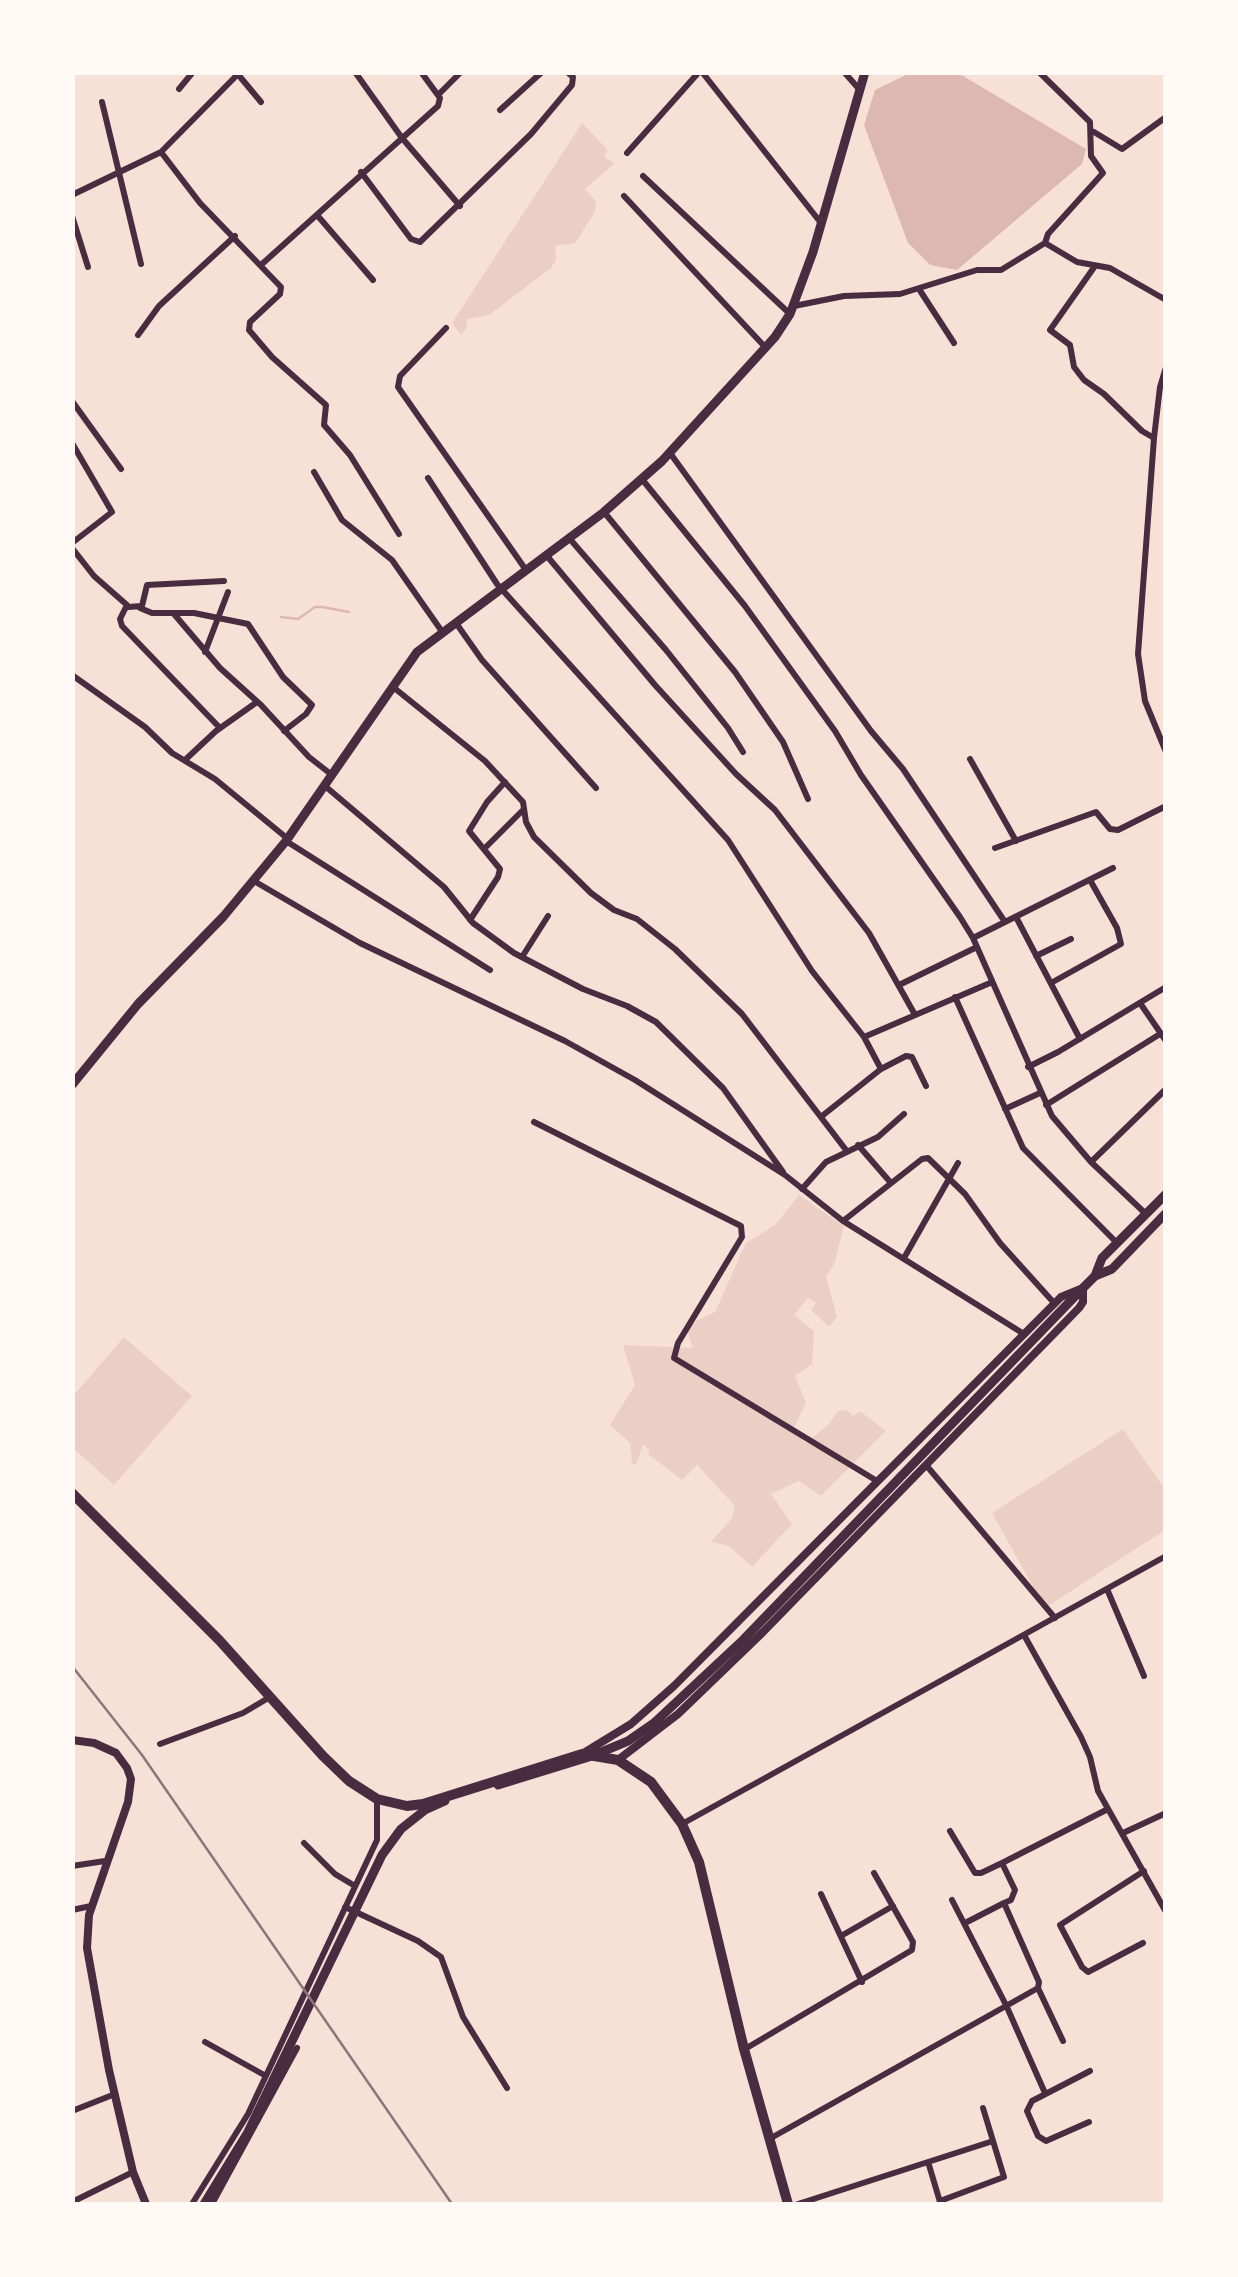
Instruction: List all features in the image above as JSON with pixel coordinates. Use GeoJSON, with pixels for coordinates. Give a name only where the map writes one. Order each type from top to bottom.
{"type":"FeatureCollection","features":[{"type":"Feature","properties":{"kind":"highway"},"geometry":{"type":"LineString","coordinates":[[72,1493],[175,1594],[323,1756],[349,1781],[377,1799],[407,1806],[424,1804],[587,1755],[618,1760],[651,1782],[682,1824],[699,1862],[744,2049],[788,2204]]}},
{"type":"Feature","properties":{"kind":"main road"},"geometry":{"type":"LineString","coordinates":[[72,1086],[138,1004],[223,918],[287,840],[413,657],[604,512],[670,453],[766,348],[792,310],[822,224],[865,72]]}},
{"type":"Feature","properties":{"kind":"main road"},"geometry":{"type":"LineString","coordinates":[[1095,1276],[1102,1258],[1166,1194]]}},
{"type":"Feature","properties":{"kind":"main road"},"geometry":{"type":"LineString","coordinates":[[204,2204],[248,2132],[382,1855],[401,1828],[436,1805],[628,1740],[654,1723],[705,1676],[1057,1308],[1095,1276],[1112,1269],[1166,1213]]}},
{"type":"Feature","properties":{"kind":"street"},"geometry":{"type":"LineString","coordinates":[[178,89],[193,72]]}},
{"type":"Feature","properties":{"kind":"street"},"geometry":{"type":"LineString","coordinates":[[355,72],[402,138],[460,206]]}},
{"type":"Feature","properties":{"kind":"street"},"geometry":{"type":"LineString","coordinates":[[262,264],[438,106],[438,95],[421,72]]}},
{"type":"Feature","properties":{"kind":"street"},"geometry":{"type":"LineString","coordinates":[[438,95],[462,72]]}},
{"type":"Feature","properties":{"kind":"street"},"geometry":{"type":"LineString","coordinates":[[500,110],[542,72]]}},
{"type":"Feature","properties":{"kind":"street"},"geometry":{"type":"LineString","coordinates":[[361,172],[416,242],[424,239],[531,134],[572,85],[573,77],[567,72]]}},
{"type":"Feature","properties":{"kind":"street"},"geometry":{"type":"LineString","coordinates":[[627,154],[700,72],[822,224]]}},
{"type":"Feature","properties":{"kind":"street"},"geometry":{"type":"LineString","coordinates":[[844,72],[859,89]]}},
{"type":"Feature","properties":{"kind":"street"},"geometry":{"type":"LineString","coordinates":[[643,176],[792,310],[832,298],[919,289],[978,270],[1006,269],[1046,243],[1048,234],[1102,176],[1103,170],[1090,152],[1093,131],[1086,115],[1040,72]]}},
{"type":"Feature","properties":{"kind":"street"},"geometry":{"type":"LineString","coordinates":[[72,195],[161,152],[238,73],[261,102]]}},
{"type":"Feature","properties":{"kind":"street"},"geometry":{"type":"LineString","coordinates":[[102,102],[142,264]]}},
{"type":"Feature","properties":{"kind":"street"},"geometry":{"type":"LineString","coordinates":[[1093,131],[1122,149],[1166,117]]}},
{"type":"Feature","properties":{"kind":"street"},"geometry":{"type":"LineString","coordinates":[[161,152],[200,203],[262,264],[282,290],[250,322],[250,330],[272,357],[326,405],[324,425],[350,454],[399,534]]}},
{"type":"Feature","properties":{"kind":"street"},"geometry":{"type":"LineString","coordinates":[[624,196],[766,348]]}},
{"type":"Feature","properties":{"kind":"street"},"geometry":{"type":"LineString","coordinates":[[317,214],[372,280]]}},
{"type":"Feature","properties":{"kind":"street"},"geometry":{"type":"LineString","coordinates":[[72,216],[88,267]]}},
{"type":"Feature","properties":{"kind":"street"},"geometry":{"type":"LineString","coordinates":[[138,335],[163,302],[235,236]]}},
{"type":"Feature","properties":{"kind":"street"},"geometry":{"type":"LineString","coordinates":[[1046,243],[1077,262],[1117,272],[1166,300]]}},
{"type":"Feature","properties":{"kind":"street"},"geometry":{"type":"LineString","coordinates":[[1096,266],[1050,330],[1070,345],[1074,366],[1084,380],[1142,432],[1154,438]]}},
{"type":"Feature","properties":{"kind":"street"},"geometry":{"type":"LineString","coordinates":[[919,289],[954,343]]}},
{"type":"Feature","properties":{"kind":"street"},"geometry":{"type":"LineString","coordinates":[[446,328],[400,376],[398,386],[527,571]]}},
{"type":"Feature","properties":{"kind":"street"},"geometry":{"type":"LineString","coordinates":[[1165,370],[1154,438],[1138,654],[1145,701],[1166,752]]}},
{"type":"Feature","properties":{"kind":"street"},"geometry":{"type":"LineString","coordinates":[[72,401],[121,469]]}},
{"type":"Feature","properties":{"kind":"street"},"geometry":{"type":"LineString","coordinates":[[72,443],[112,512],[74,551],[128,608],[220,617],[248,624],[286,680],[312,705],[284,731]]}},
{"type":"Feature","properties":{"kind":"street"},"geometry":{"type":"LineString","coordinates":[[670,453],[871,731],[904,769],[1005,922]]}},
{"type":"Feature","properties":{"kind":"street"},"geometry":{"type":"LineString","coordinates":[[314,472],[342,520],[392,560],[442,632]]}},
{"type":"Feature","properties":{"kind":"street"},"geometry":{"type":"LineString","coordinates":[[428,478],[502,590],[728,840],[812,971],[864,1037],[882,1068]]}},
{"type":"Feature","properties":{"kind":"street"},"geometry":{"type":"LineString","coordinates":[[642,478],[745,606],[835,730],[973,938],[1028,1066],[1061,1128],[1146,1214]]}},
{"type":"Feature","properties":{"kind":"street"},"geometry":{"type":"LineString","coordinates":[[604,512],[735,672],[779,735],[808,799]]}},
{"type":"Feature","properties":{"kind":"street"},"geometry":{"type":"LineString","coordinates":[[569,538],[666,650],[743,752]]}},
{"type":"Feature","properties":{"kind":"street"},"geometry":{"type":"LineString","coordinates":[[547,556],[655,685],[736,774],[775,810],[852,908],[914,1013]]}},
{"type":"Feature","properties":{"kind":"street"},"geometry":{"type":"LineString","coordinates":[[140,608],[147,584],[224,581]]}},
{"type":"Feature","properties":{"kind":"street"},"geometry":{"type":"LineString","coordinates":[[205,652],[228,592]]}},
{"type":"Feature","properties":{"kind":"street"},"geometry":{"type":"LineString","coordinates":[[128,608],[120,619],[122,626],[220,728]]}},
{"type":"Feature","properties":{"kind":"street"},"geometry":{"type":"LineString","coordinates":[[174,614],[205,652],[309,757],[333,775]]}},
{"type":"Feature","properties":{"kind":"street"},"geometry":{"type":"LineString","coordinates":[[456,624],[482,660],[596,788]]}},
{"type":"Feature","properties":{"kind":"street"},"geometry":{"type":"LineString","coordinates":[[72,675],[214,780],[287,840],[490,970]]}},
{"type":"Feature","properties":{"kind":"street"},"geometry":{"type":"LineString","coordinates":[[394,687],[476,752],[525,808],[526,822],[534,837],[606,906],[637,920],[675,949],[742,1014],[846,1150]]}},
{"type":"Feature","properties":{"kind":"street"},"geometry":{"type":"LineString","coordinates":[[185,760],[257,702]]}},
{"type":"Feature","properties":{"kind":"street"},"geometry":{"type":"LineString","coordinates":[[970,759],[1016,841]]}},
{"type":"Feature","properties":{"kind":"street"},"geometry":{"type":"LineString","coordinates":[[470,920],[500,873],[498,865],[469,831],[505,782]]}},
{"type":"Feature","properties":{"kind":"street"},"geometry":{"type":"LineString","coordinates":[[325,786],[444,887],[470,920],[522,958],[656,1022],[723,1088],[785,1176]]}},
{"type":"Feature","properties":{"kind":"street"},"geometry":{"type":"LineString","coordinates":[[995,848],[1096,812],[1110,829],[1118,830],[1166,806]]}},
{"type":"Feature","properties":{"kind":"street"},"geometry":{"type":"LineString","coordinates":[[484,848],[525,808]]}},
{"type":"Feature","properties":{"kind":"street"},"geometry":{"type":"LineString","coordinates":[[973,938],[1113,868]]}},
{"type":"Feature","properties":{"kind":"street"},"geometry":{"type":"LineString","coordinates":[[1051,983],[1121,944],[1117,928],[1090,880]]}},
{"type":"Feature","properties":{"kind":"street"},"geometry":{"type":"LineString","coordinates":[[254,881],[360,943],[593,1056],[785,1176],[843,1221],[1025,1335]]}},
{"type":"Feature","properties":{"kind":"street"},"geometry":{"type":"LineString","coordinates":[[522,958],[548,916]]}},
{"type":"Feature","properties":{"kind":"street"},"geometry":{"type":"LineString","coordinates":[[1016,917],[1080,1040]]}},
{"type":"Feature","properties":{"kind":"street"},"geometry":{"type":"LineString","coordinates":[[1036,956],[1071,939]]}},
{"type":"Feature","properties":{"kind":"street"},"geometry":{"type":"LineString","coordinates":[[898,985],[977,947]]}},
{"type":"Feature","properties":{"kind":"street"},"geometry":{"type":"LineString","coordinates":[[864,1037],[990,983]]}},
{"type":"Feature","properties":{"kind":"street"},"geometry":{"type":"LineString","coordinates":[[1028,1066],[1080,1040],[1166,987]]}},
{"type":"Feature","properties":{"kind":"street"},"geometry":{"type":"LineString","coordinates":[[954,997],[1023,1148],[1116,1242]]}},
{"type":"Feature","properties":{"kind":"street"},"geometry":{"type":"LineString","coordinates":[[1046,1104],[1163,1037],[1140,1003]]}},
{"type":"Feature","properties":{"kind":"street"},"geometry":{"type":"LineString","coordinates":[[822,1116],[882,1068],[908,1056],[926,1086]]}},
{"type":"Feature","properties":{"kind":"street"},"geometry":{"type":"LineString","coordinates":[[1091,1162],[1166,1090]]}},
{"type":"Feature","properties":{"kind":"street"},"geometry":{"type":"LineString","coordinates":[[1005,1109],[1041,1092]]}},
{"type":"Feature","properties":{"kind":"street"},"geometry":{"type":"LineString","coordinates":[[802,1189],[826,1162],[878,1137],[904,1114]]}},
{"type":"Feature","properties":{"kind":"street"},"geometry":{"type":"LineString","coordinates":[[534,1122],[741,1226],[742,1236],[678,1343],[674,1358],[877,1481]]}},
{"type":"Feature","properties":{"kind":"street"},"geometry":{"type":"LineString","coordinates":[[858,1145],[891,1184]]}},
{"type":"Feature","properties":{"kind":"street"},"geometry":{"type":"LineString","coordinates":[[587,1755],[631,1724],[674,1686],[877,1481],[1057,1308],[1000,1243],[965,1194],[924,1158],[843,1221]]}},
{"type":"Feature","properties":{"kind":"street"},"geometry":{"type":"LineString","coordinates":[[904,1258],[958,1164]]}},
{"type":"Feature","properties":{"kind":"street"},"geometry":{"type":"LineString","coordinates":[[618,1760],[658,1732],[711,1684],[926,1466],[1079,1308],[1083,1288]]}},
{"type":"Feature","properties":{"kind":"street"},"geometry":{"type":"LineString","coordinates":[[926,1466],[1054,1618]]}},
{"type":"Feature","properties":{"kind":"street"},"geometry":{"type":"LineString","coordinates":[[682,1824],[1166,1556]]}},
{"type":"Feature","properties":{"kind":"street"},"geometry":{"type":"LineString","coordinates":[[1107,1589],[1144,1676]]}},
{"type":"Feature","properties":{"kind":"street"},"geometry":{"type":"LineString","coordinates":[[1024,1636],[1081,1737],[1098,1791],[1166,1912]]}},
{"type":"Feature","properties":{"kind":"street"},"geometry":{"type":"LineString","coordinates":[[160,1744],[243,1713],[270,1697]]}},
{"type":"Feature","properties":{"kind":"street"},"geometry":{"type":"LineString","coordinates":[[72,1740],[94,1743],[116,1753],[130,1779],[128,1802],[91,1906],[87,1948],[115,2094],[133,2172],[146,2204]]}},
{"type":"Feature","properties":{"kind":"street"},"geometry":{"type":"LineString","coordinates":[[192,2204],[240,2128],[377,1840],[377,1799]]}},
{"type":"Feature","properties":{"kind":"street"},"geometry":{"type":"LineString","coordinates":[[950,1831],[981,1874],[1108,1809]]}},
{"type":"Feature","properties":{"kind":"street"},"geometry":{"type":"LineString","coordinates":[[1123,1834],[1166,1813]]}},
{"type":"Feature","properties":{"kind":"street"},"geometry":{"type":"LineString","coordinates":[[304,1844],[335,1874],[355,1886]]}},
{"type":"Feature","properties":{"kind":"street"},"geometry":{"type":"LineString","coordinates":[[72,1866],[106,1861]]}},
{"type":"Feature","properties":{"kind":"street"},"geometry":{"type":"LineString","coordinates":[[965,1923],[1011,1900],[1015,1890],[1002,1863]]}},
{"type":"Feature","properties":{"kind":"street"},"geometry":{"type":"LineString","coordinates":[[1143,1943],[1088,1972],[1060,1924],[1144,1871]]}},
{"type":"Feature","properties":{"kind":"street"},"geometry":{"type":"LineString","coordinates":[[744,2049],[912,1950],[913,1942],[874,1872]]}},
{"type":"Feature","properties":{"kind":"street"},"geometry":{"type":"LineString","coordinates":[[821,1894],[862,1982]]}},
{"type":"Feature","properties":{"kind":"street"},"geometry":{"type":"LineString","coordinates":[[952,1900],[1006,2005],[1045,2093]]}},
{"type":"Feature","properties":{"kind":"street"},"geometry":{"type":"LineString","coordinates":[[1004,1903],[1063,2041]]}},
{"type":"Feature","properties":{"kind":"street"},"geometry":{"type":"LineString","coordinates":[[72,1910],[91,1906]]}},
{"type":"Feature","properties":{"kind":"street"},"geometry":{"type":"LineString","coordinates":[[841,1936],[893,1906]]}},
{"type":"Feature","properties":{"kind":"street"},"geometry":{"type":"LineString","coordinates":[[344,1908],[418,1941],[441,1957],[473,2038],[507,2088]]}},
{"type":"Feature","properties":{"kind":"street"},"geometry":{"type":"LineString","coordinates":[[770,2138],[1038,1988]]}},
{"type":"Feature","properties":{"kind":"street"},"geometry":{"type":"LineString","coordinates":[[205,2042],[266,2076]]}},
{"type":"Feature","properties":{"kind":"street"},"geometry":{"type":"LineString","coordinates":[[212,2204],[297,2048]]}},
{"type":"Feature","properties":{"kind":"street"},"geometry":{"type":"LineString","coordinates":[[1088,2122],[1042,2140],[1027,2110],[1032,2101],[1090,2070]]}},
{"type":"Feature","properties":{"kind":"street"},"geometry":{"type":"LineString","coordinates":[[72,2111],[115,2094]]}},
{"type":"Feature","properties":{"kind":"street"},"geometry":{"type":"LineString","coordinates":[[929,2164],[941,2203],[1002,2180],[1004,2172],[983,2108]]}},
{"type":"Feature","properties":{"kind":"street"},"geometry":{"type":"LineString","coordinates":[[798,2204],[993,2142]]}},
{"type":"Feature","properties":{"kind":"street"},"geometry":{"type":"LineString","coordinates":[[72,2202],[133,2172]]}},
{"type":"Feature","properties":{"kind":"shaded area"},"geometry":{"type":"Polygon","coordinates":[[[910,73],[958,73],[1086,149],[1082,164],[957,270],[930,265],[908,243],[864,125],[875,90],[910,73]]]}},
{"type":"Feature","properties":{"kind":"shaded area"},"geometry":{"type":"Polygon","coordinates":[[[582,123],[608,150],[604,157],[615,163],[585,189],[596,202],[595,212],[575,243],[555,246],[556,260],[551,268],[489,315],[467,319],[461,335],[452,323],[582,123]]]}},
{"type":"Feature","properties":{"kind":"shaded area"},"geometry":{"type":"Polygon","coordinates":[[[799,1195],[844,1226],[834,1265],[826,1276],[837,1317],[829,1327],[811,1310],[816,1303],[808,1298],[794,1315],[814,1331],[812,1364],[795,1376],[806,1403],[793,1430],[806,1443],[838,1411],[847,1410],[853,1416],[860,1411],[886,1431],[821,1496],[799,1481],[771,1494],[792,1524],[752,1567],[729,1546],[711,1542],[732,1518],[735,1506],[697,1465],[682,1480],[648,1454],[649,1449],[643,1445],[636,1464],[632,1464],[630,1443],[610,1425],[635,1385],[623,1345],[693,1348],[686,1326],[715,1312],[746,1243],[775,1225],[799,1195]]]}},
{"type":"Feature","properties":{"kind":"shaded area"},"geometry":{"type":"Polygon","coordinates":[[[124,1337],[192,1396],[114,1485],[73,1448],[73,1396],[124,1337]]]}},
{"type":"Feature","properties":{"kind":"shaded area"},"geometry":{"type":"Polygon","coordinates":[[[1123,1429],[1165,1489],[1165,1530],[1045,1608],[992,1513],[1123,1429]]]}},
{"type":"Feature","properties":{"kind":"waterway"},"geometry":{"type":"LineString","coordinates":[[281,617],[298,619],[315,607],[349,612]]}},
{"type":"Feature","properties":{"kind":"railway"},"geometry":{"type":"LineString","coordinates":[[72,1666],[142,1755],[452,2204]]}}]}
